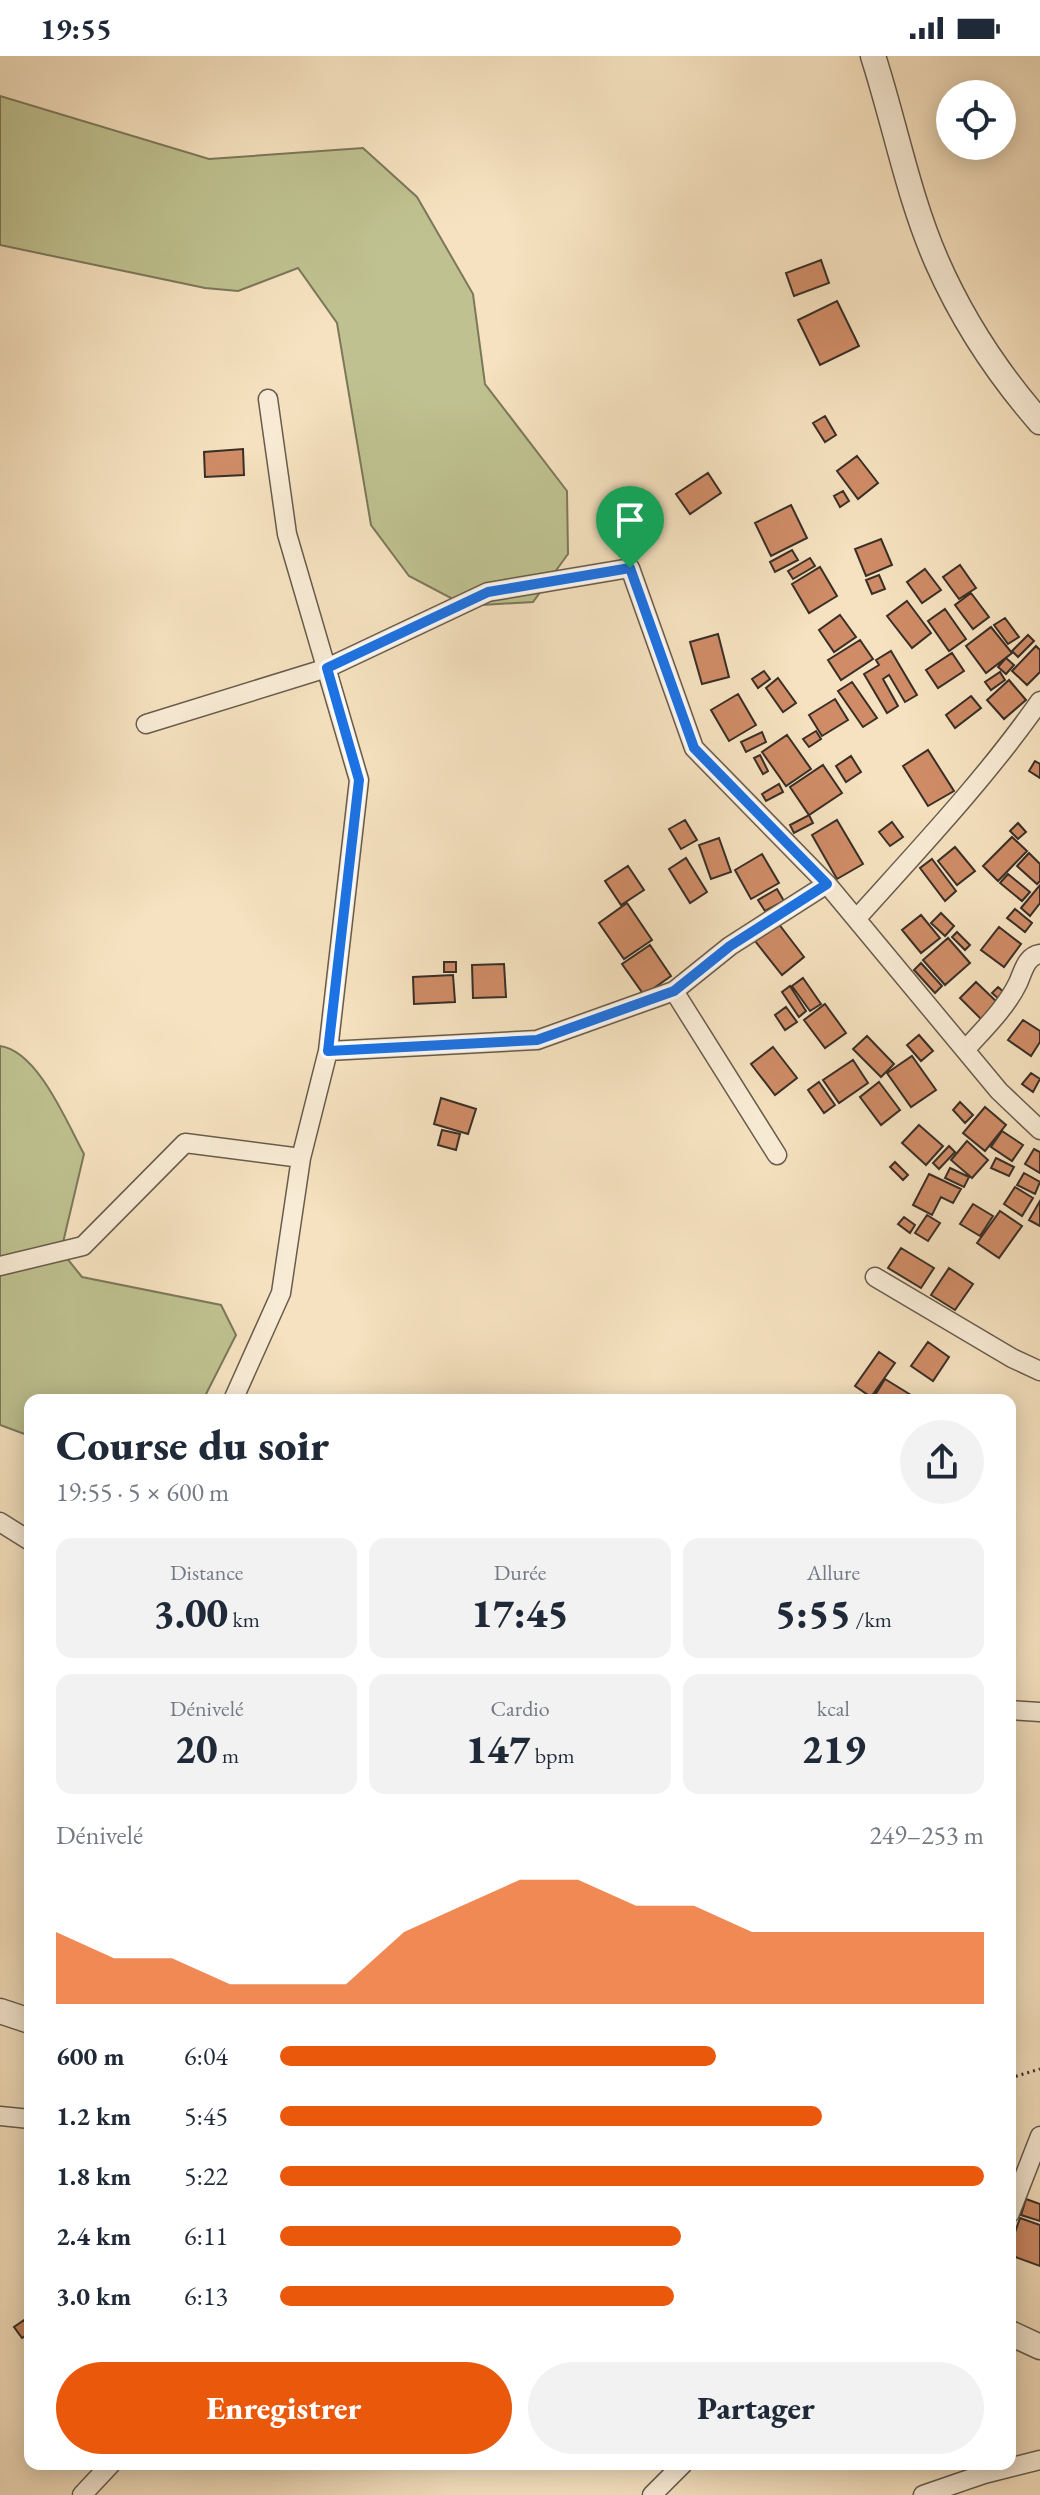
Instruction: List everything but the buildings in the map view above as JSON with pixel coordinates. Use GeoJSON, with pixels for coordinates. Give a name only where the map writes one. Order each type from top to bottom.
{"type":"FeatureCollection","features":[{"type":"Feature","properties":{"kind":"street"},"geometry":{"type":"LineString","coordinates":[[873,56],[937,261],[971,328],[1005,382],[1040,422]]}},
{"type":"Feature","properties":{"kind":"street"},"geometry":{"type":"LineString","coordinates":[[236,1394],[281,1293],[301,1158],[328,1051],[359,780],[287,534],[268,399]]}},
{"type":"Feature","properties":{"kind":"street"},"geometry":{"type":"LineString","coordinates":[[146,724],[327,668],[488,592],[630,568],[694,748],[827,884],[999,1091],[1040,1130]]}},
{"type":"Feature","properties":{"kind":"street"},"geometry":{"type":"LineString","coordinates":[[857,918],[946,819],[1017,734],[1040,701]]}},
{"type":"Feature","properties":{"kind":"street"},"geometry":{"type":"LineString","coordinates":[[328,1051],[537,1040],[674,991],[730,946],[827,884]]}},
{"type":"Feature","properties":{"kind":"street"},"geometry":{"type":"LineString","coordinates":[[965,1050],[1016,987],[1027,962],[1040,954]]}},
{"type":"Feature","properties":{"kind":"street"},"geometry":{"type":"LineString","coordinates":[[674,991],[777,1155]]}},
{"type":"Feature","properties":{"kind":"street"},"geometry":{"type":"LineString","coordinates":[[0,1266],[83,1246],[185,1143],[301,1158]]}},
{"type":"Feature","properties":{"kind":"street"},"geometry":{"type":"LineString","coordinates":[[875,1277],[1012,1358],[1040,1371]]}},
{"type":"Feature","properties":{"kind":"street"},"geometry":{"type":"LineString","coordinates":[[0,1522],[24,1537]]}},
{"type":"Feature","properties":{"kind":"street"},"geometry":{"type":"LineString","coordinates":[[1016,1710],[1040,1712]]}},
{"type":"Feature","properties":{"kind":"street"},"geometry":{"type":"LineString","coordinates":[[0,2011],[24,2019]]}},
{"type":"Feature","properties":{"kind":"street"},"geometry":{"type":"LineString","coordinates":[[0,2116],[24,2118]]}},
{"type":"Feature","properties":{"kind":"street"},"geometry":{"type":"LineString","coordinates":[[1016,2198],[1040,2136]]}},
{"type":"Feature","properties":{"kind":"street"},"geometry":{"type":"LineString","coordinates":[[1016,2336],[1040,2347]]}},
{"type":"Feature","properties":{"kind":"street"},"geometry":{"type":"LineString","coordinates":[[1016,2466],[1040,2460]]}},
{"type":"Feature","properties":{"kind":"street"},"geometry":{"type":"LineString","coordinates":[[82,2495],[105,2470]]}},
{"type":"Feature","properties":{"kind":"street"},"geometry":{"type":"LineString","coordinates":[[652,2495],[677,2470]]}},
{"type":"Feature","properties":{"kind":"street"},"geometry":{"type":"LineString","coordinates":[[923,2495],[1000,2470]]}},
{"type":"Feature","properties":{"kind":"path"},"geometry":{"type":"LineString","coordinates":[[1016,2076],[1040,2069]]}},
{"type":"Feature","properties":{"kind":"green space"},"geometry":{"type":"Polygon","coordinates":[[[0,96],[209,159],[363,148],[417,197],[473,294],[485,384],[567,491],[568,554],[533,602],[466,606],[409,576],[371,525],[337,323],[298,268],[238,291],[205,288],[0,245],[0,96]]]}},
{"type":"Feature","properties":{"kind":"green space"},"geometry":{"type":"Polygon","coordinates":[[[0,1046],[14,1051],[39,1074],[84,1154],[61,1251],[82,1277],[221,1305],[236,1335],[206,1394],[24,1394],[24,1434],[0,1425],[0,1046]]]}},
{"type":"Feature","properties":{"kind":"route"},"geometry":{"type":"LineString","coordinates":[[630,568],[694,748],[827,884],[730,946],[674,991],[537,1040],[328,1051],[359,780],[327,668],[488,592],[630,568]]}}]}
